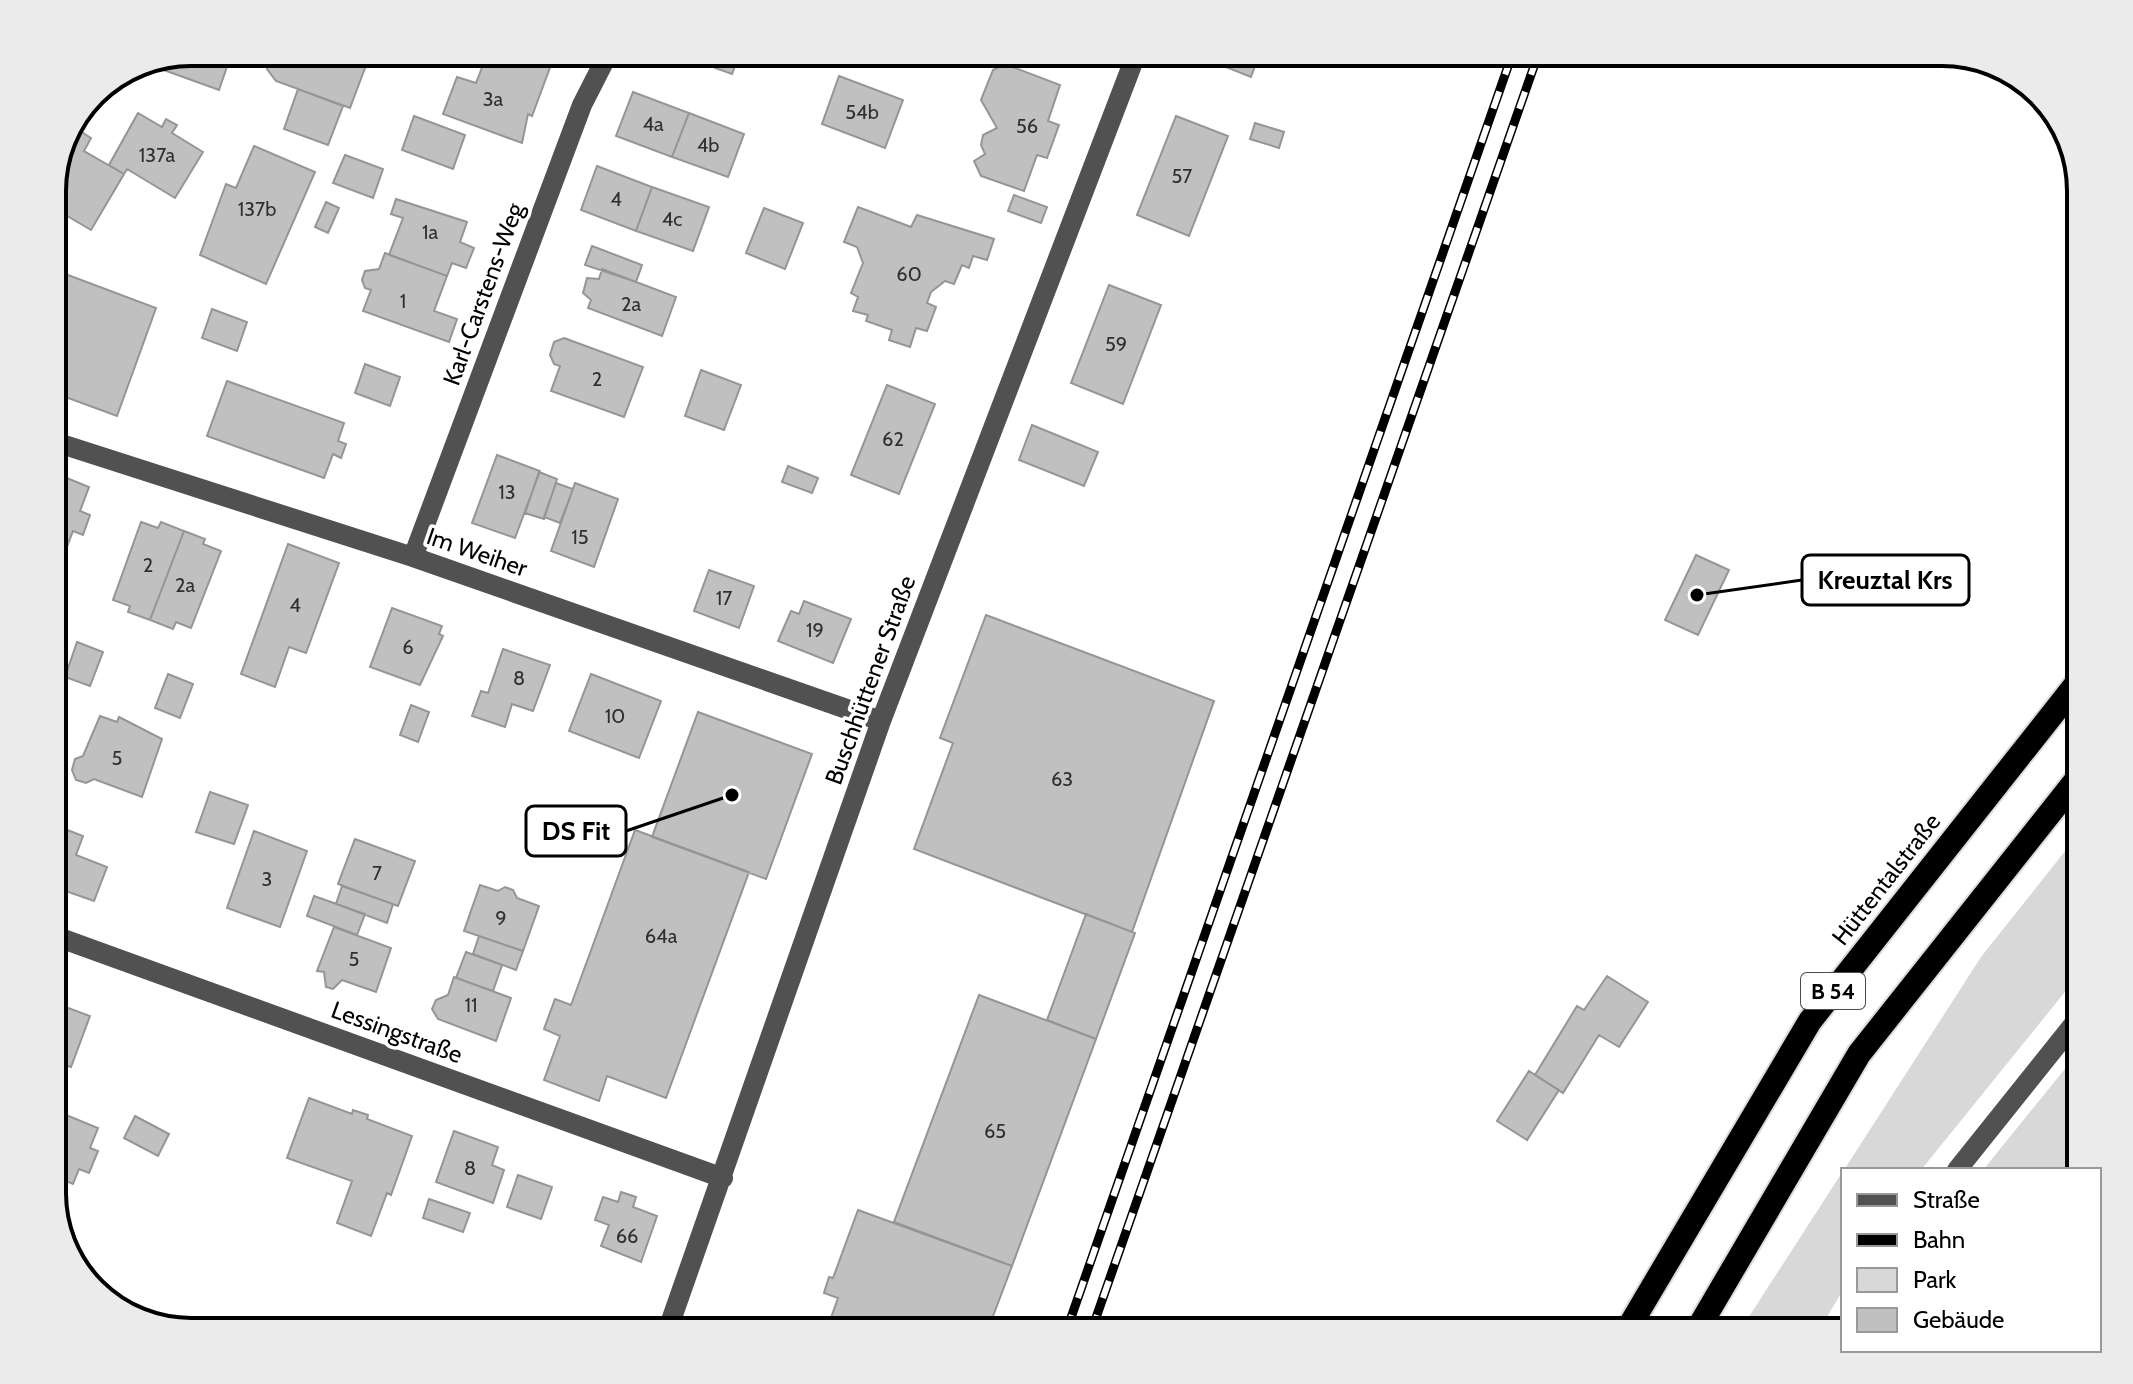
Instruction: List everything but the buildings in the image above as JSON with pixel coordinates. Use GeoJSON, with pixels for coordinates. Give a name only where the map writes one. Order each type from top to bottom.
{"type":"FeatureCollection","features":[{"type":"Feature","properties":{"kind":"highway","name":"Hüttentalstraße"},"geometry":{"type":"LineString","coordinates":[[1634,1318],[1810,1021],[2067,696]]}},
{"type":"Feature","properties":{"kind":"highway","name":"B 54"},"geometry":{"type":"LineString","coordinates":[[1704,1318],[1859,1054],[2067,792]]}},
{"type":"Feature","properties":{"kind":"street","name":"Karl-Carstens-Weg"},"geometry":{"type":"LineString","coordinates":[[413,557],[582,105],[602,66]]}},
{"type":"Feature","properties":{"kind":"street","name":"Buschhüttener Straße"},"geometry":{"type":"LineString","coordinates":[[672,1318],[881,721],[1132,66]]}},
{"type":"Feature","properties":{"kind":"street","name":"Im Weiher"},"geometry":{"type":"LineString","coordinates":[[66,445],[413,557],[881,721]]}},
{"type":"Feature","properties":{"kind":"street","name":"Lessingstraße"},"geometry":{"type":"LineString","coordinates":[[66,940],[723,1178]]}},
{"type":"Feature","properties":{"kind":"street"},"geometry":{"type":"LineString","coordinates":[[1959,1168],[2067,1032]]}},
{"type":"Feature","properties":{"kind":"green space"},"geometry":{"type":"Polygon","coordinates":[[[2067,849],[2067,989],[1923,1168],[1845,1168],[1981,957],[2067,849]]]}},
{"type":"Feature","properties":{"kind":"green space"},"geometry":{"type":"Polygon","coordinates":[[[2067,1066],[2067,1168],[1985,1168],[2067,1066]]]}},
{"type":"Feature","properties":{"kind":"green space"},"geometry":{"type":"Polygon","coordinates":[[[1841,1174],[1841,1293],[1826,1318],[1748,1318],[1841,1174]]]}},
{"type":"Feature","properties":{"kind":"railway"},"geometry":{"type":"LineString","coordinates":[[1071,1318],[1508,66]]}},
{"type":"Feature","properties":{"kind":"railway"},"geometry":{"type":"LineString","coordinates":[[1096,1318],[1534,66]]}},
{"type":"Feature","properties":{"kind":"place","name":"Kreuztal Krs"},"geometry":{"type":"Point","coordinates":[1697,595]}},
{"type":"Feature","properties":{"kind":"place","name":"DS Fit"},"geometry":{"type":"Point","coordinates":[732,795]}}]}
